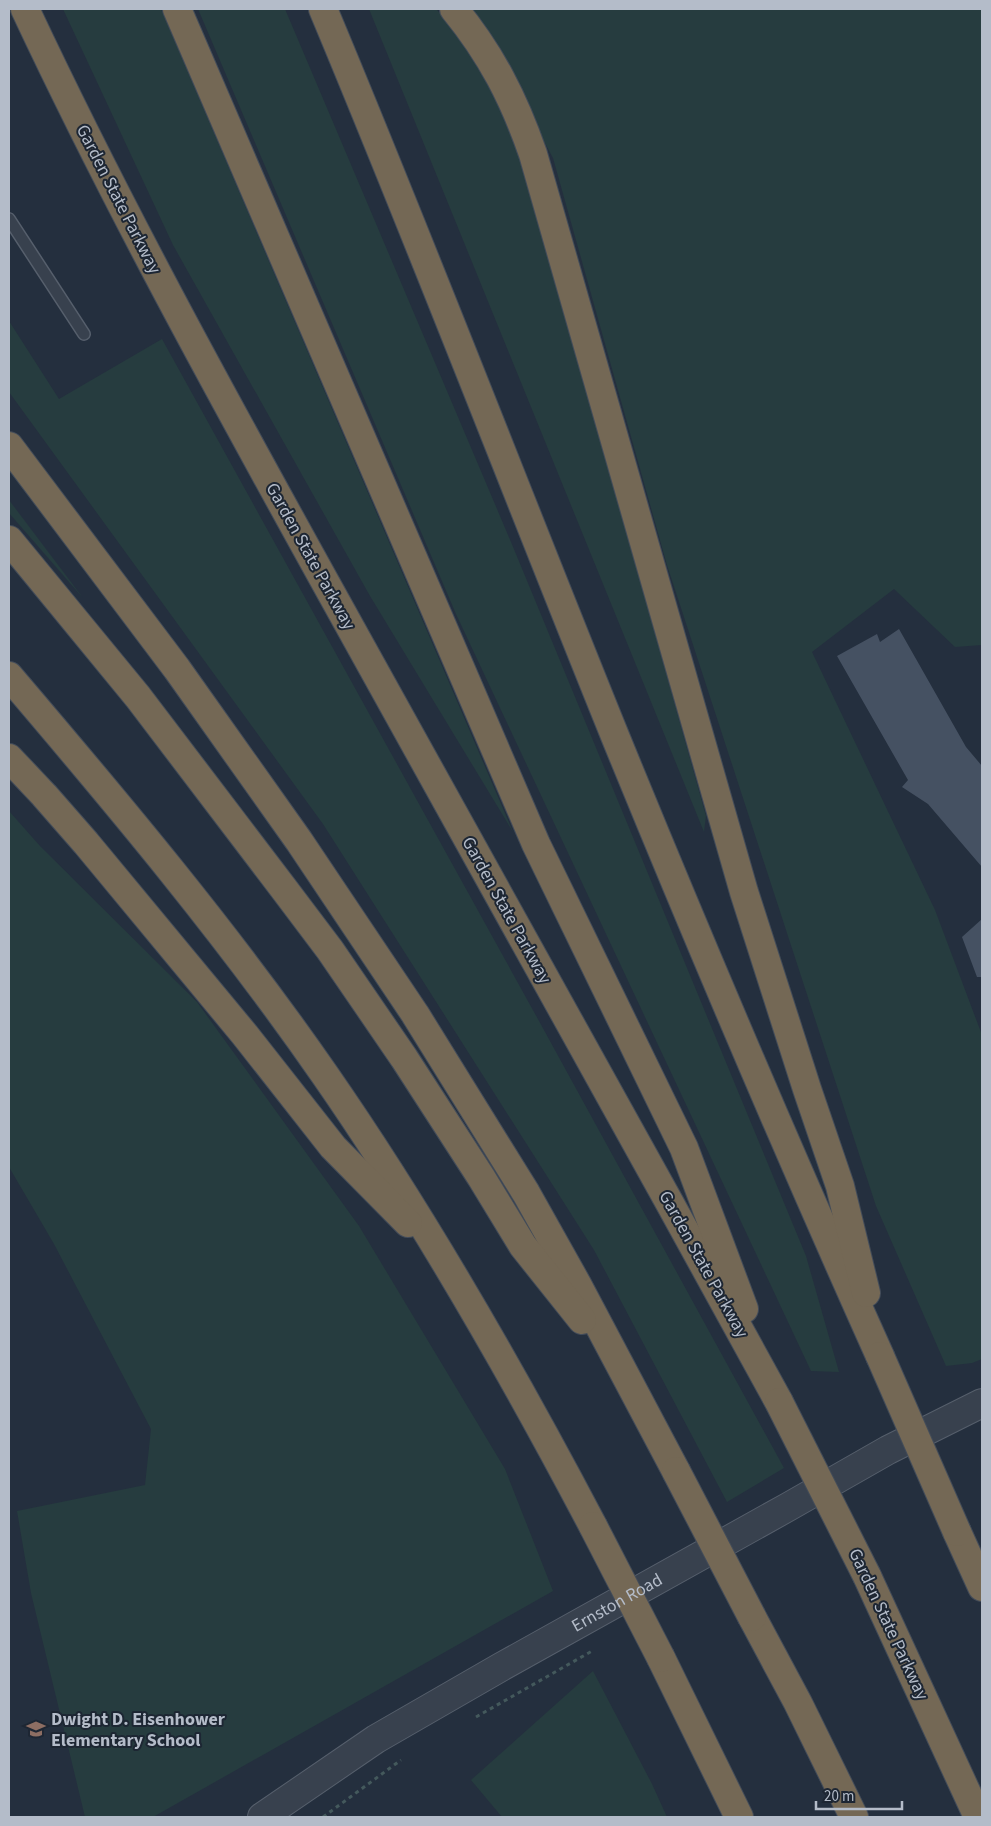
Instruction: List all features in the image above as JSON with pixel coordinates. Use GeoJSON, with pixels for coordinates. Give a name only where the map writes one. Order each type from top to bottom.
{"type":"FeatureCollection","features":[{"type":"Feature","properties":{"kind":"highway","name":"Garden State Parkway"},"geometry":{"type":"LineString","coordinates":[[25,9],[105,173],[217,385],[674,1208],[778,1402],[867,1576],[978,1817]]}},
{"type":"Feature","properties":{"kind":"highway"},"geometry":{"type":"LineString","coordinates":[[178,9],[536,844],[684,1148],[778,1402]]}},
{"type":"Feature","properties":{"kind":"highway"},"geometry":{"type":"LineString","coordinates":[[323,9],[736,1028],[982,1587]]}},
{"type":"Feature","properties":{"kind":"highway"},"geometry":{"type":"LineString","coordinates":[[454,9],[473,32],[496,68],[522,122],[533,154],[744,892],[840,1186],[880,1356]]}},
{"type":"Feature","properties":{"kind":"highway"},"geometry":{"type":"LineString","coordinates":[[9,446],[178,669],[359,929],[470,1102],[526,1193],[625,1374],[798,1703],[854,1817]]}},
{"type":"Feature","properties":{"kind":"highway"},"geometry":{"type":"LineString","coordinates":[[9,540],[138,697],[243,832],[330,950],[404,1058],[523,1246],[625,1374]]}},
{"type":"Feature","properties":{"kind":"highway"},"geometry":{"type":"LineString","coordinates":[[9,676],[136,826],[264,989],[326,1075],[384,1162],[492,1339],[541,1428],[661,1658],[739,1817]]}},
{"type":"Feature","properties":{"kind":"highway"},"geometry":{"type":"LineString","coordinates":[[9,758],[92,850],[245,1035],[333,1147],[441,1256]]}},
{"type":"Feature","properties":{"kind":"street","name":"Ernston Road"},"geometry":{"type":"LineString","coordinates":[[262,1817],[376,1739],[501,1666],[888,1450],[982,1403]]}},
{"type":"Feature","properties":{"kind":"lane"},"geometry":{"type":"LineString","coordinates":[[9,220],[84,334]]}},
{"type":"Feature","properties":{"kind":"green space"},"geometry":{"type":"Polygon","coordinates":[[[63,9],[161,9],[513,832],[370,596],[173,245],[63,9]]]}},
{"type":"Feature","properties":{"kind":"green space"},"geometry":{"type":"Polygon","coordinates":[[[198,9],[285,9],[511,542],[806,1256],[839,1372],[811,1371],[456,614],[198,9]]]}},
{"type":"Feature","properties":{"kind":"green space"},"geometry":{"type":"Polygon","coordinates":[[[369,9],[436,9],[460,34],[517,139],[706,816],[704,832],[369,9]]]}},
{"type":"Feature","properties":{"kind":"green space"},"geometry":{"type":"Polygon","coordinates":[[[463,9],[982,9],[982,645],[955,647],[894,589],[812,652],[935,910],[982,1035],[982,1359],[972,1363],[946,1366],[876,1206],[667,565],[553,158],[490,40],[463,9]]]}},
{"type":"Feature","properties":{"kind":"green space"},"geometry":{"type":"Polygon","coordinates":[[[9,321],[59,399],[162,339],[784,1468],[727,1502],[594,1250],[323,824],[9,392],[9,321]]]}},
{"type":"Feature","properties":{"kind":"green space"},"geometry":{"type":"Polygon","coordinates":[[[9,500],[83,598],[9,513],[9,500]]]}},
{"type":"Feature","properties":{"kind":"green space"},"geometry":{"type":"Polygon","coordinates":[[[9,811],[40,846],[197,1002],[359,1226],[505,1469],[553,1591],[153,1817],[85,1817],[31,1593],[17,1511],[145,1485],[151,1429],[54,1244],[9,1167],[9,811]]]}},
{"type":"Feature","properties":{"kind":"green space"},"geometry":{"type":"Polygon","coordinates":[[[593,1671],[652,1784],[667,1817],[502,1817],[471,1780],[593,1671]]]}},
{"type":"Feature","properties":{"kind":"building"},"geometry":{"type":"Polygon","coordinates":[[[899,629],[966,747],[982,766],[982,867],[928,804],[902,787],[908,780],[837,656],[877,634],[880,642],[899,629]]]}},
{"type":"Feature","properties":{"kind":"building"},"geometry":{"type":"Polygon","coordinates":[[[982,919],[982,977],[977,977],[962,937],[982,919]]]}},
{"type":"Feature","properties":{"kind":"place","name":"Dwight D. Eisenhower Elementary School"},"geometry":{"type":"Point","coordinates":[36,1729]}}]}
